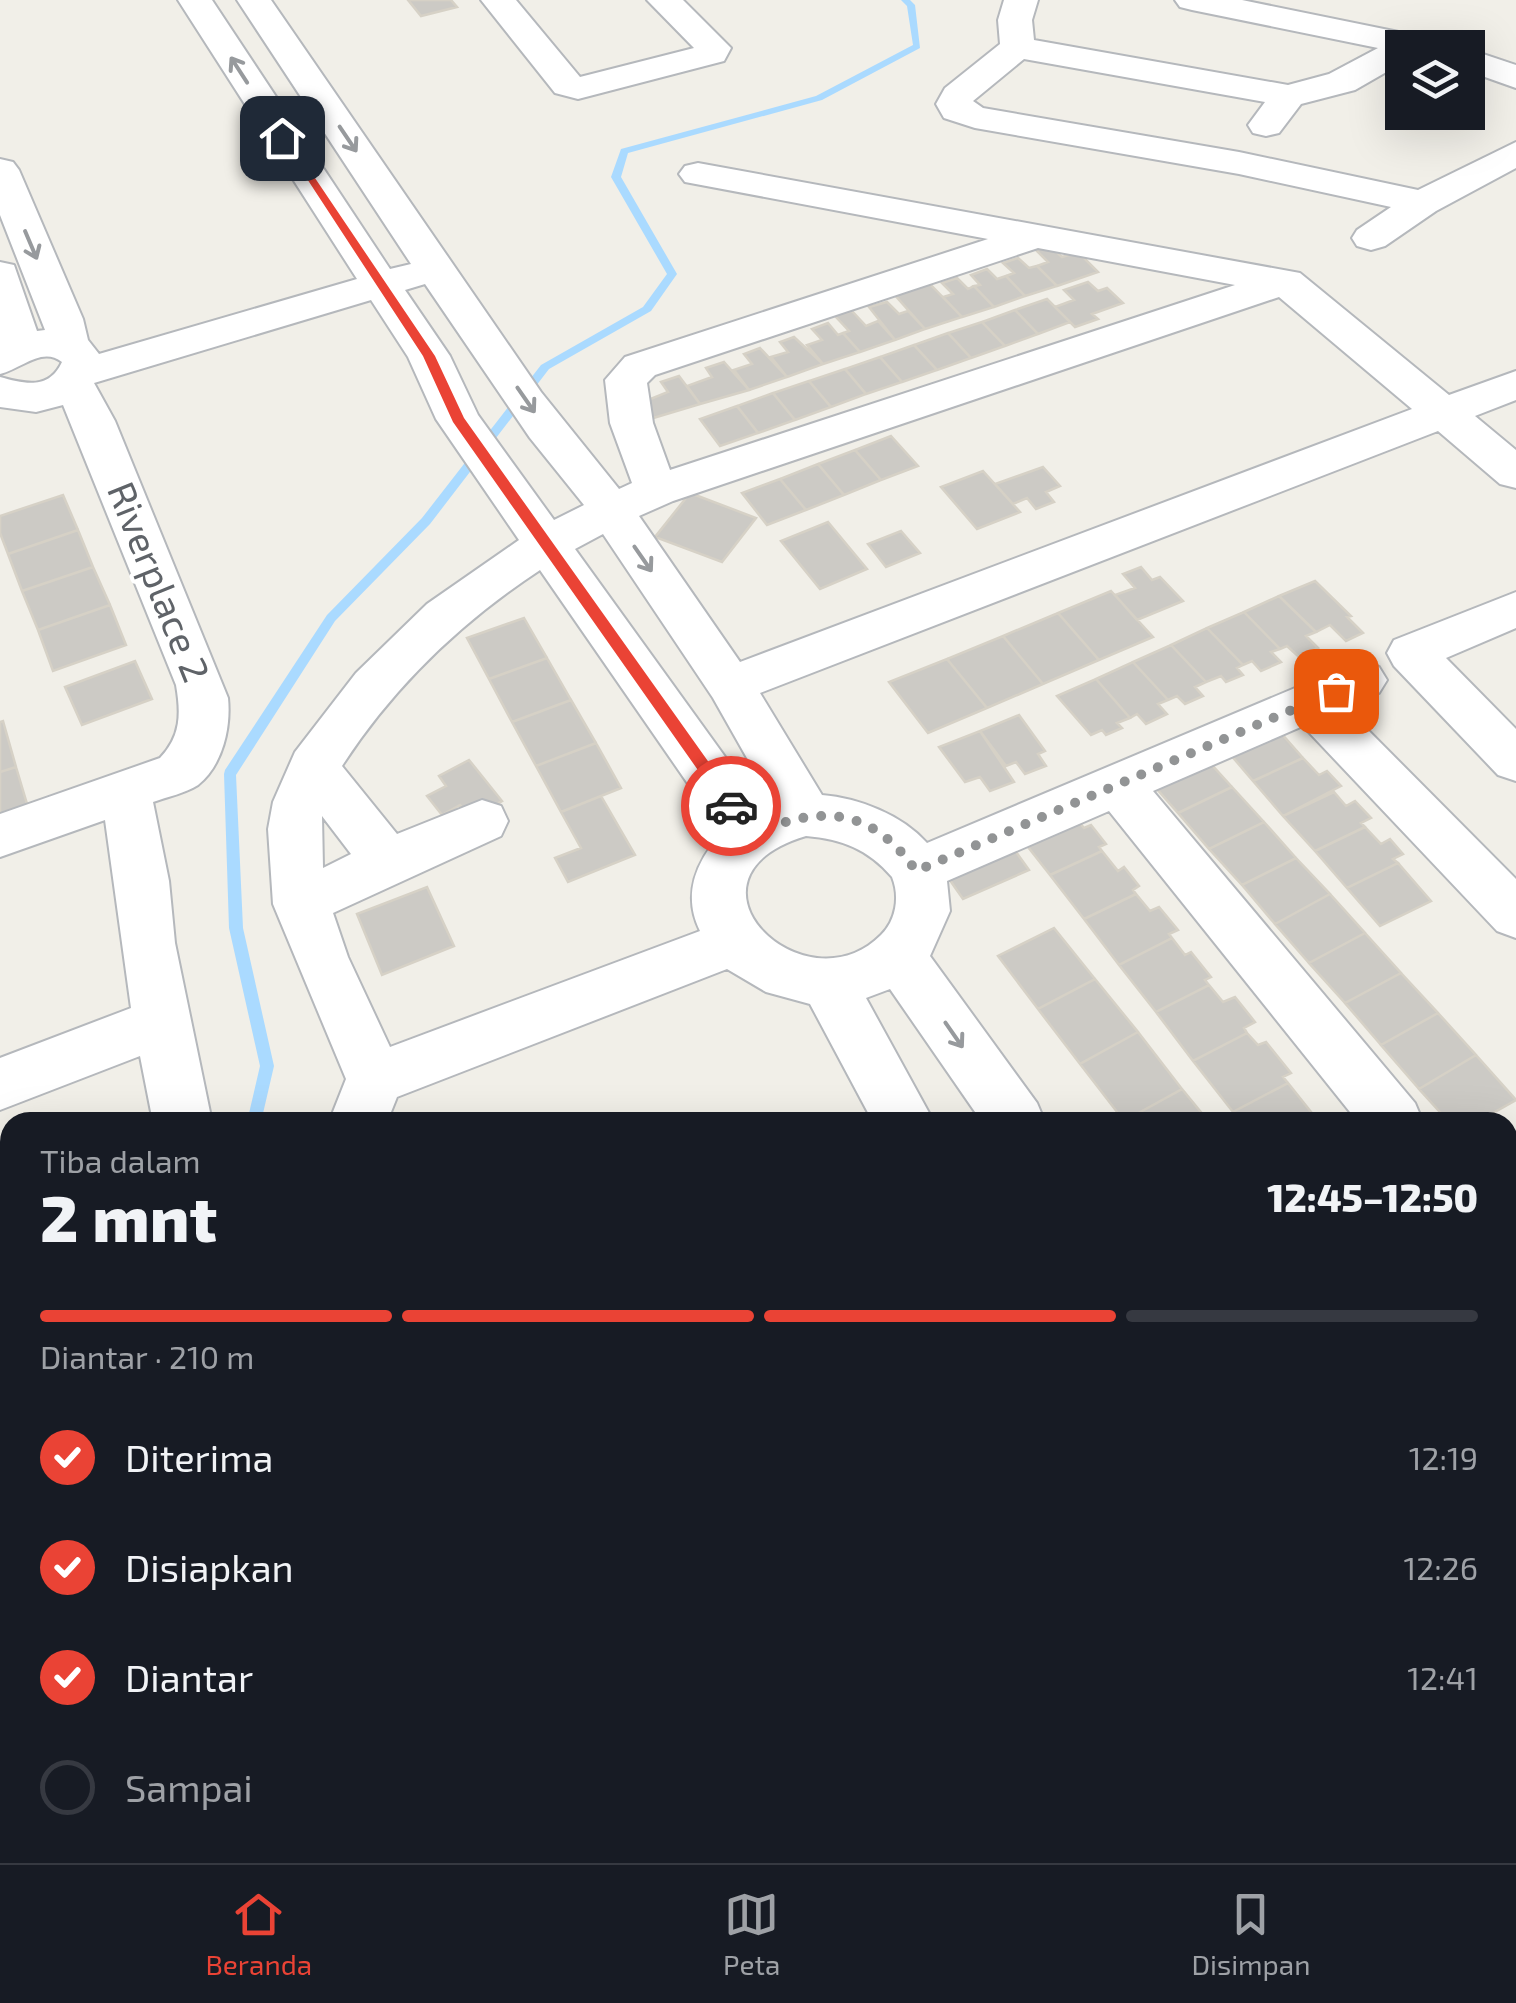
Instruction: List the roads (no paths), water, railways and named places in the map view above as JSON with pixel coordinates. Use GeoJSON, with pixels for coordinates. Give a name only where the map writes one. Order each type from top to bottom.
{"type":"FeatureCollection","features":[{"type":"Feature","properties":{"kind":"street"},"geometry":{"type":"LineString","coordinates":[[195,0],[301,167],[429,356],[458,419],[752,835]]}},
{"type":"Feature","properties":{"kind":"street"},"geometry":{"type":"LineString","coordinates":[[254,0],[427,258],[467,310],[489,348],[564,453],[588,477],[730,686],[806,815]]}},
{"type":"Feature","properties":{"kind":"street"},"geometry":{"type":"LineString","coordinates":[[498,0],[568,85],[578,88],[712,54],[714,48],[664,0]]}},
{"type":"Feature","properties":{"kind":"street"},"geometry":{"type":"LineString","coordinates":[[1017,47],[1015,20],[1020,0]]}},
{"type":"Feature","properties":{"kind":"street"},"geometry":{"type":"LineString","coordinates":[[1192,0],[1385,41]]}},
{"type":"Feature","properties":{"kind":"street"},"geometry":{"type":"LineString","coordinates":[[1385,60],[1342,82],[1288,96],[1017,47],[958,96],[954,104],[957,110],[975,117],[1239,163],[1423,204]]}},
{"type":"Feature","properties":{"kind":"street"},"geometry":{"type":"LineString","coordinates":[[1485,65],[1516,77]]}},
{"type":"Feature","properties":{"kind":"street"},"geometry":{"type":"LineString","coordinates":[[1239,163],[1288,96]]}},
{"type":"Feature","properties":{"kind":"street"},"geometry":{"type":"LineString","coordinates":[[1371,238],[1423,204],[1516,154]]}},
{"type":"Feature","properties":{"kind":"street","name":"Riverplace 2"},"geometry":{"type":"LineString","coordinates":[[0,170],[53,297],[108,456],[201,685],[205,704],[202,740],[178,772],[126,794],[0,836]]}},
{"type":"Feature","properties":{"kind":"street"},"geometry":{"type":"LineString","coordinates":[[698,174],[1286,282],[1516,473]]}},
{"type":"Feature","properties":{"kind":"street"},"geometry":{"type":"LineString","coordinates":[[657,490],[644,463],[627,399],[626,380],[634,370],[1034,237]]}},
{"type":"Feature","properties":{"kind":"street"},"geometry":{"type":"LineString","coordinates":[[53,297],[7,320],[75,363],[427,258]]}},
{"type":"Feature","properties":{"kind":"street"},"geometry":{"type":"LineString","coordinates":[[734,942],[367,1101],[300,904],[294,826],[314,766],[378,676],[536,530],[610,510],[657,490],[1286,282]]}},
{"type":"Feature","properties":{"kind":"street"},"geometry":{"type":"LineString","coordinates":[[0,391],[31,398],[61,390],[75,363]]}},
{"type":"Feature","properties":{"kind":"street"},"geometry":{"type":"LineString","coordinates":[[730,686],[1516,385]]}},
{"type":"Feature","properties":{"kind":"street"},"geometry":{"type":"LineString","coordinates":[[1516,609],[1412,653],[1516,762]]}},
{"type":"Feature","properties":{"kind":"street"},"geometry":{"type":"LineString","coordinates":[[916,871],[1362,680]]}},
{"type":"Feature","properties":{"kind":"street"},"geometry":{"type":"LineString","coordinates":[[1310,702],[1516,916]]}},
{"type":"Feature","properties":{"kind":"street"},"geometry":{"type":"LineString","coordinates":[[314,766],[387,861]]}},
{"type":"Feature","properties":{"kind":"street"},"geometry":{"type":"LineString","coordinates":[[1117,784],[1386,1112]]}},
{"type":"Feature","properties":{"kind":"street"},"geometry":{"type":"LineString","coordinates":[[126,794],[180,1112]]}},
{"type":"Feature","properties":{"kind":"street"},"geometry":{"type":"LineString","coordinates":[[806,815],[856,821],[881,832],[916,871],[922,892],[913,936],[898,955],[867,976],[828,984],[800,982],[774,974],[751,960],[734,942],[722,920],[719,896],[728,863],[752,835],[806,815]]}},
{"type":"Feature","properties":{"kind":"street"},"geometry":{"type":"LineString","coordinates":[[300,904],[387,861],[482,822]]}},
{"type":"Feature","properties":{"kind":"street"},"geometry":{"type":"LineString","coordinates":[[898,955],[1009,1112]]}},
{"type":"Feature","properties":{"kind":"street"},"geometry":{"type":"LineString","coordinates":[[828,984],[898,1112]]}},
{"type":"Feature","properties":{"kind":"street"},"geometry":{"type":"LineString","coordinates":[[0,1084],[162,1022]]}},
{"type":"Feature","properties":{"kind":"waterway"},"geometry":{"type":"LineString","coordinates":[[256,1112],[267,1066],[236,928],[230,774],[331,618],[426,521],[545,367],[647,309],[672,274],[616,177],[624,151],[819,98],[917,46],[911,5],[905,0]]}}]}
